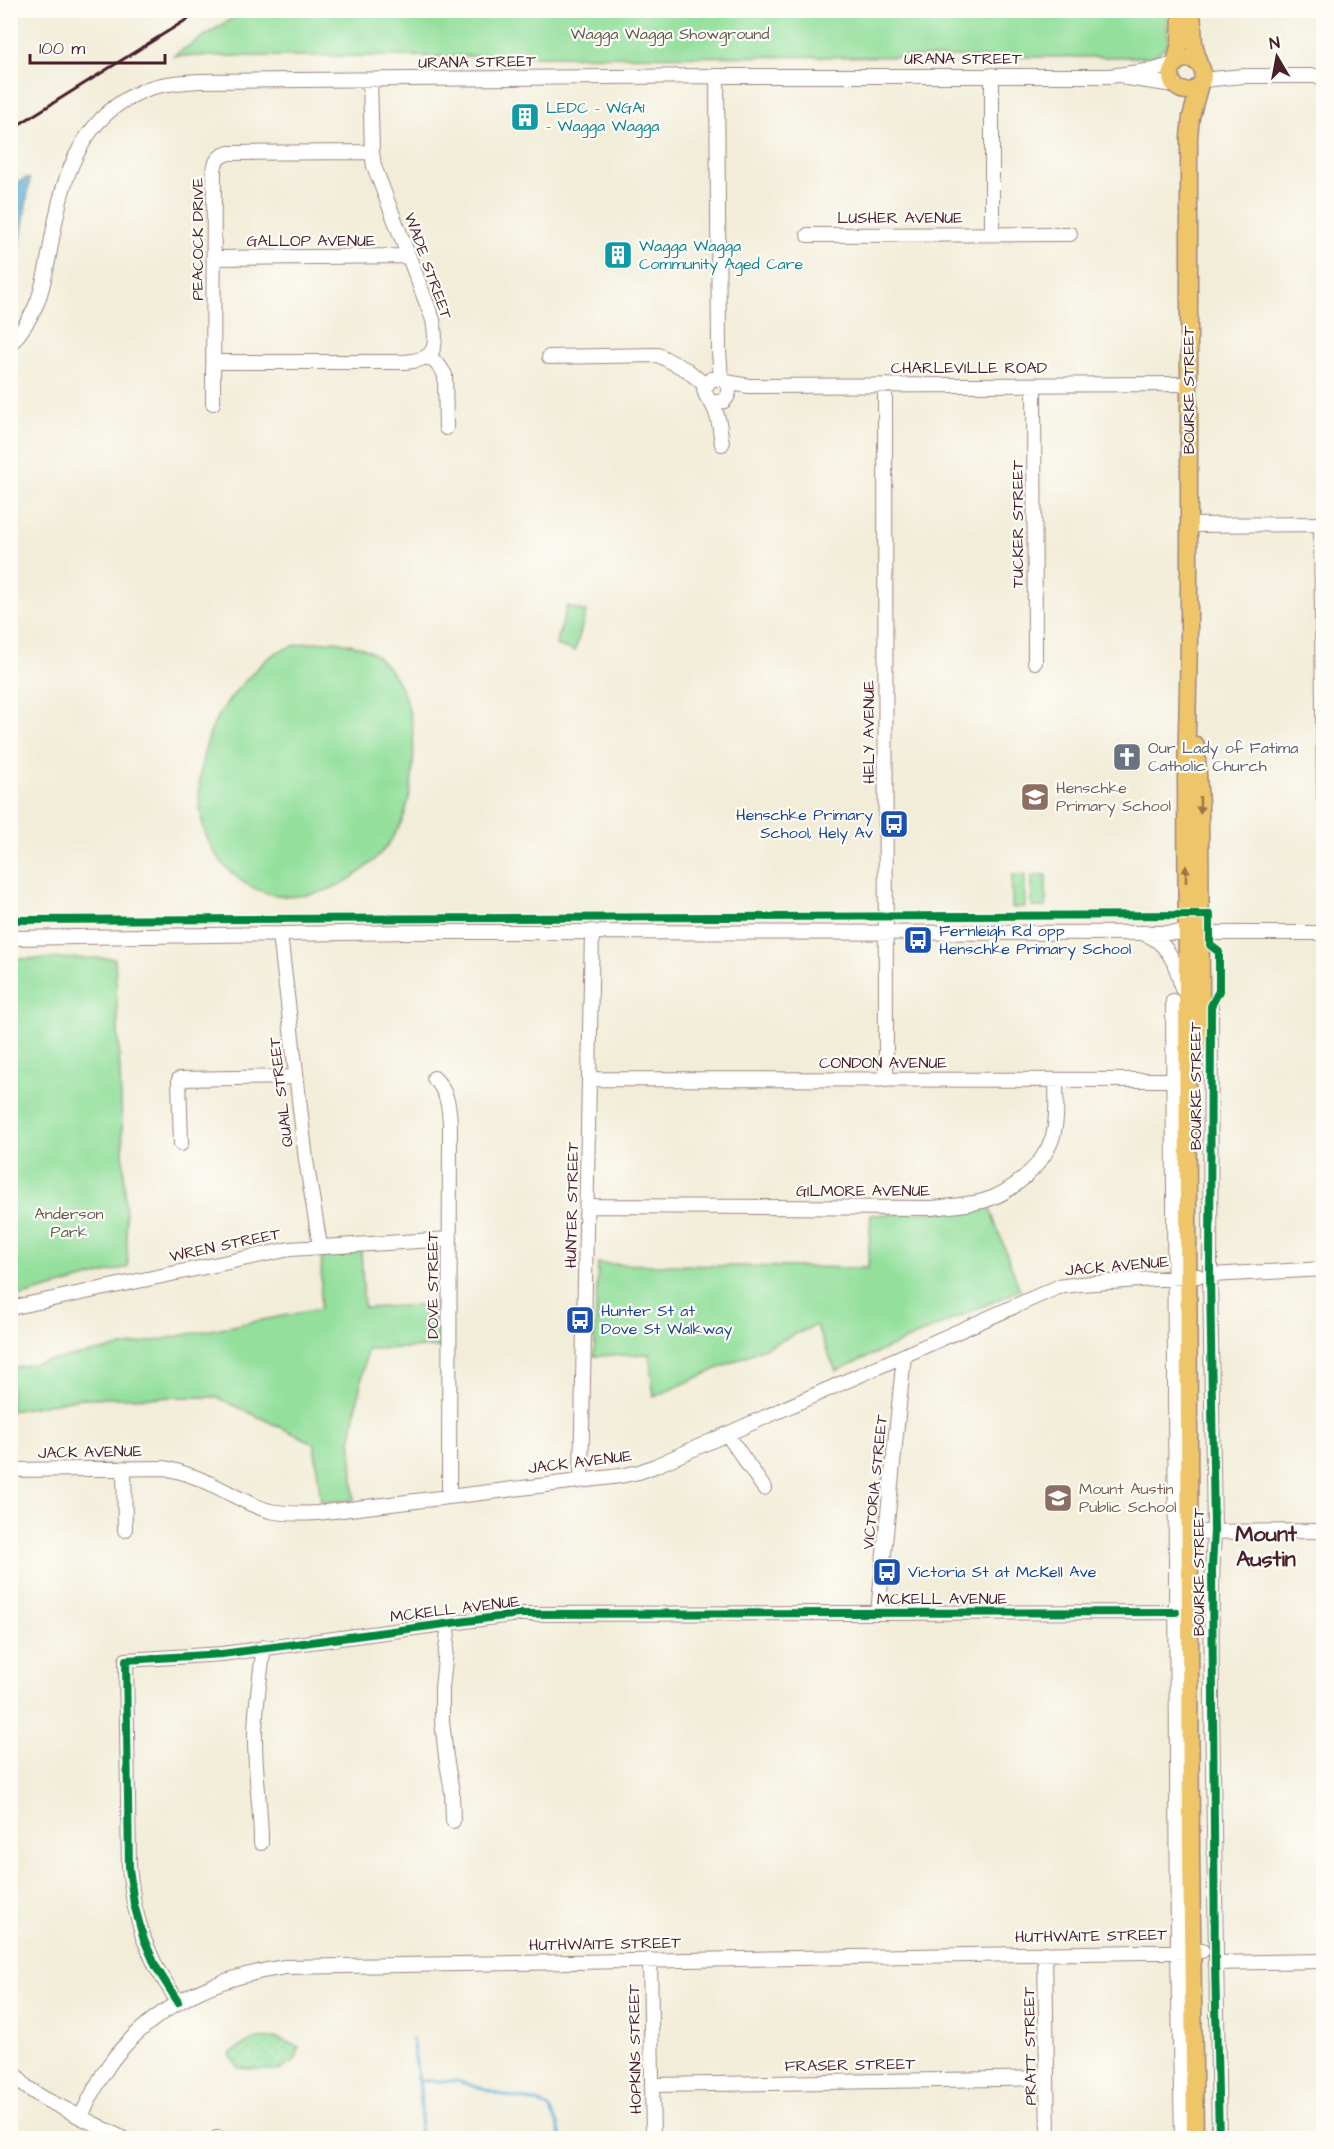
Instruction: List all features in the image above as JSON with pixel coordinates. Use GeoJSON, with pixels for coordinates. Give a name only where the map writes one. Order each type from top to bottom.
{"type":"FeatureCollection","features":[{"type":"Feature","properties":{"kind":"main road"},"geometry":{"type":"LineString","coordinates":[[1175,64],[1179,60],[1189,59],[1200,74],[1190,90],[1176,86],[1171,76],[1180,43],[1181,10]]}},
{"type":"Feature","properties":{"kind":"main road","name":"BOURKE STREET"},"geometry":{"type":"LineString","coordinates":[[1192,10],[1194,43],[1200,74],[1188,137],[1189,642],[1186,768],[1193,932],[1201,999],[1203,1088],[1192,1277]]}},
{"type":"Feature","properties":{"kind":"main road","name":"BOURKE STREET"},"geometry":{"type":"LineString","coordinates":[[1176,86],[1188,137]]}},
{"type":"Feature","properties":{"kind":"main road","name":"BOURKE STREET"},"geometry":{"type":"LineString","coordinates":[[1193,932],[1187,1039],[1201,1532],[1191,1951],[1195,2139]]}},
{"type":"Feature","properties":{"kind":"main road","name":"BOURKE STREET"},"geometry":{"type":"LineString","coordinates":[[1191,1951],[1205,2139]]}},
{"type":"Feature","properties":{"kind":"street","name":"URANA STREET"},"geometry":{"type":"LineString","coordinates":[[1110,76],[1154,70],[1175,64]]}},
{"type":"Feature","properties":{"kind":"street"},"geometry":{"type":"LineString","coordinates":[[1200,74],[1214,72],[1242,76],[1323,76]]}},
{"type":"Feature","properties":{"kind":"street","name":"URANA STREET"},"geometry":{"type":"LineString","coordinates":[[10,345],[28,322],[37,303],[62,190],[70,165],[94,126],[130,97],[150,88],[172,83],[992,75],[1110,76],[1176,86]]}},
{"type":"Feature","properties":{"kind":"street"},"geometry":{"type":"LineString","coordinates":[[992,75],[992,234]]}},
{"type":"Feature","properties":{"kind":"street"},"geometry":{"type":"LineString","coordinates":[[549,357],[658,355],[680,369],[682,375],[717,390],[719,351],[717,76]]}},
{"type":"Feature","properties":{"kind":"street","name":"WADE STREET"},"geometry":{"type":"LineString","coordinates":[[370,80],[372,152],[377,176],[433,320],[436,341],[429,356]]}},
{"type":"Feature","properties":{"kind":"street","name":"PEACOCK DRIVE"},"geometry":{"type":"LineString","coordinates":[[213,403],[214,165],[222,155],[229,153],[372,152]]}},
{"type":"Feature","properties":{"kind":"street","name":"LUSHER AVENUE"},"geometry":{"type":"LineString","coordinates":[[808,235],[1070,234]]}},
{"type":"Feature","properties":{"kind":"street","name":"GALLOP AVENUE"},"geometry":{"type":"LineString","coordinates":[[215,258],[408,256]]}},
{"type":"Feature","properties":{"kind":"street"},"geometry":{"type":"LineString","coordinates":[[213,362],[401,362],[416,361],[429,356],[445,375],[446,428]]}},
{"type":"Feature","properties":{"kind":"street","name":"CHARLEVILLE ROAD"},"geometry":{"type":"LineString","coordinates":[[717,390],[749,386],[1189,384]]}},
{"type":"Feature","properties":{"kind":"street","name":"HELY AVENUE"},"geometry":{"type":"LineString","coordinates":[[885,385],[886,1080]]}},
{"type":"Feature","properties":{"kind":"street","name":"TUCKER STREET"},"geometry":{"type":"LineString","coordinates":[[1034,385],[1035,662]]}},
{"type":"Feature","properties":{"kind":"street"},"geometry":{"type":"LineString","coordinates":[[1189,525],[1322,524],[1323,798]]}},
{"type":"Feature","properties":{"kind":"street"},"geometry":{"type":"LineString","coordinates":[[10,938],[592,932],[1323,933]]}},
{"type":"Feature","properties":{"kind":"street","name":"HUNTER STREET"},"geometry":{"type":"LineString","coordinates":[[581,1479],[591,1079],[592,932]]}},
{"type":"Feature","properties":{"kind":"street"},"geometry":{"type":"LineString","coordinates":[[1137,932],[1146,934],[1161,944],[1172,957],[1184,996],[1187,1039]]}},
{"type":"Feature","properties":{"kind":"street","name":"QUAIL STREET"},"geometry":{"type":"LineString","coordinates":[[280,934],[306,1160],[320,1246]]}},
{"type":"Feature","properties":{"kind":"street","name":"BOURKE STREET"},"geometry":{"type":"LineString","coordinates":[[1173,1001],[1175,1080],[1192,1277],[1201,1532],[1212,1646],[1219,2139]]}},
{"type":"Feature","properties":{"kind":"street","name":"BOURKE STREET"},"geometry":{"type":"LineString","coordinates":[[1203,1088],[1211,1006]]}},
{"type":"Feature","properties":{"kind":"street"},"geometry":{"type":"LineString","coordinates":[[181,1144],[179,1079],[296,1077]]}},
{"type":"Feature","properties":{"kind":"street","name":"DOVE STREET"},"geometry":{"type":"LineString","coordinates":[[434,1078],[444,1091],[449,1111],[449,1495]]}},
{"type":"Feature","properties":{"kind":"street","name":"CONDON AVENUE"},"geometry":{"type":"LineString","coordinates":[[591,1079],[1175,1080]]}},
{"type":"Feature","properties":{"kind":"street","name":"GILMORE AVENUE"},"geometry":{"type":"LineString","coordinates":[[588,1206],[932,1208],[985,1200],[1024,1177],[1047,1149],[1056,1119],[1056,1080]]}},
{"type":"Feature","properties":{"kind":"street","name":"WREN STREET"},"geometry":{"type":"LineString","coordinates":[[10,1308],[269,1252],[320,1246],[450,1239]]}},
{"type":"Feature","properties":{"kind":"street","name":"JACK AVENUE"},"geometry":{"type":"LineString","coordinates":[[10,1470],[165,1468],[184,1472],[206,1481],[250,1504],[292,1514],[317,1513],[639,1472],[1058,1287],[1323,1269]]}},
{"type":"Feature","properties":{"kind":"street","name":"BOURKE STREET"},"geometry":{"type":"LineString","coordinates":[[1182,2139],[1191,1951],[1176,1612],[1192,1277]]}},
{"type":"Feature","properties":{"kind":"street","name":"VICTORIA STREET"},"geometry":{"type":"LineString","coordinates":[[879,1612],[904,1356]]}},
{"type":"Feature","properties":{"kind":"street"},"geometry":{"type":"LineString","coordinates":[[727,1434],[764,1488]]}},
{"type":"Feature","properties":{"kind":"street"},"geometry":{"type":"LineString","coordinates":[[124,1468],[125,1530]]}},
{"type":"Feature","properties":{"kind":"street"},"geometry":{"type":"LineString","coordinates":[[1201,1532],[1323,1531]]}},
{"type":"Feature","properties":{"kind":"street","name":"MCKELL AVENUE"},"geometry":{"type":"LineString","coordinates":[[178,2002],[156,1967],[143,1937],[134,1904],[129,1868],[126,1660],[222,1654],[519,1614],[1176,1612]]}},
{"type":"Feature","properties":{"kind":"street"},"geometry":{"type":"LineString","coordinates":[[449,1622],[442,1688],[442,1721],[452,1792],[453,1821]]}},
{"type":"Feature","properties":{"kind":"street"},"geometry":{"type":"LineString","coordinates":[[261,1843],[255,1731],[264,1647]]}},
{"type":"Feature","properties":{"kind":"street","name":"HUTHWAITE STREET"},"geometry":{"type":"LineString","coordinates":[[81,2116],[103,2075],[140,2030],[178,2002],[218,1982],[250,1972],[285,1967],[1191,1951]]}},
{"type":"Feature","properties":{"kind":"street","name":"PRATT STREET"},"geometry":{"type":"LineString","coordinates":[[1045,1953],[1048,2139]]}},
{"type":"Feature","properties":{"kind":"street","name":"HOPKINS STREET"},"geometry":{"type":"LineString","coordinates":[[650,1960],[653,2139]]}},
{"type":"Feature","properties":{"kind":"street"},"geometry":{"type":"LineString","coordinates":[[1215,1963],[1323,1961]]}},
{"type":"Feature","properties":{"kind":"street"},"geometry":{"type":"LineString","coordinates":[[10,2067],[26,2086],[43,2098],[122,2139]]}},
{"type":"Feature","properties":{"kind":"street","name":"FRASER STREET"},"geometry":{"type":"LineString","coordinates":[[653,2085],[1047,2078]]}},
{"type":"Feature","properties":{"kind":"green space","name":"Wagga Wagga Showground"},"geometry":{"type":"Polygon","coordinates":[[[245,10],[1167,10],[1168,44],[1154,57],[173,56],[245,10]]]}},
{"type":"Feature","properties":{"kind":"green space"},"geometry":{"type":"Polygon","coordinates":[[[567,606],[586,612],[575,651],[556,645],[567,606]]]}},
{"type":"Feature","properties":{"kind":"green space"},"geometry":{"type":"Polygon","coordinates":[[[336,641],[361,647],[380,659],[391,671],[406,700],[411,719],[414,751],[408,801],[399,827],[383,850],[364,869],[341,884],[316,893],[290,896],[265,892],[241,881],[220,860],[204,830],[199,795],[200,776],[207,742],[216,719],[229,700],[252,673],[271,657],[281,650],[299,645],[336,641]]]}},
{"type":"Feature","properties":{"kind":"green space"},"geometry":{"type":"Polygon","coordinates":[[[1012,875],[1025,875],[1025,907],[1012,908],[1012,875]]]}},
{"type":"Feature","properties":{"kind":"green space"},"geometry":{"type":"Polygon","coordinates":[[[1032,875],[1046,875],[1046,907],[1032,907],[1032,875]]]}},
{"type":"Feature","properties":{"kind":"green space","name":"Anderson Park"},"geometry":{"type":"Polygon","coordinates":[[[115,958],[128,1267],[11,1299],[11,959],[115,958]]]}},
{"type":"Feature","properties":{"kind":"green space"},"geometry":{"type":"Polygon","coordinates":[[[989,1206],[1020,1290],[836,1371],[816,1325],[654,1397],[649,1354],[594,1356],[598,1264],[868,1268],[871,1215],[949,1211],[989,1206]]]}},
{"type":"Feature","properties":{"kind":"green space"},"geometry":{"type":"Polygon","coordinates":[[[361,1250],[364,1308],[440,1304],[440,1347],[367,1349],[351,1437],[354,1500],[321,1502],[314,1443],[216,1397],[82,1398],[11,1411],[11,1368],[320,1309],[322,1252],[361,1250]]]}},
{"type":"Feature","properties":{"kind":"green space"},"geometry":{"type":"Polygon","coordinates":[[[277,2038],[299,2047],[296,2060],[279,2071],[238,2068],[229,2054],[253,2039],[277,2038]]]}},
{"type":"Feature","properties":{"kind":"water"},"geometry":{"type":"Polygon","coordinates":[[[26,178],[30,179],[16,270],[11,285],[11,186],[26,178]]]}},
{"type":"Feature","properties":{"kind":"waterway"},"geometry":{"type":"LineString","coordinates":[[412,2039],[420,2089],[419,2138]]}},
{"type":"Feature","properties":{"kind":"waterway"},"geometry":{"type":"LineString","coordinates":[[419,2081],[457,2081],[506,2096],[538,2102],[550,2109],[558,2124],[561,2138]]}},
{"type":"Feature","properties":{"kind":"railway"},"geometry":{"type":"LineString","coordinates":[[10,130],[202,10]]}},
{"type":"Feature","properties":{"kind":"cycle path"},"geometry":{"type":"LineString","coordinates":[[10,920],[1210,915],[1210,945],[1219,952],[1219,991],[1211,1006],[1210,1275],[1214,1531],[1212,1568],[1215,1963],[1219,2138]]}},
{"type":"Feature","properties":{"kind":"cycle path"},"geometry":{"type":"LineString","coordinates":[[178,2002],[156,1967],[143,1937],[134,1904],[129,1868],[126,1660],[222,1654],[519,1614],[1176,1612]]}},
{"type":"Feature","properties":{"kind":"place","name":"LEDC - WGA1 - Wagga Wagga"},"geometry":{"type":"Point","coordinates":[525,117]}},
{"type":"Feature","properties":{"kind":"place","name":"Wagga Wagga Community Aged Care"},"geometry":{"type":"Point","coordinates":[618,255]}},
{"type":"Feature","properties":{"kind":"place","name":"Our Lady of Fatima Catholic Church"},"geometry":{"type":"Point","coordinates":[1127,757]}},
{"type":"Feature","properties":{"kind":"place","name":"Henschke Primary School"},"geometry":{"type":"Point","coordinates":[1035,797]}},
{"type":"Feature","properties":{"kind":"place","name":"Henschke Primary School, Hely Av"},"geometry":{"type":"Point","coordinates":[894,824]}},
{"type":"Feature","properties":{"kind":"place","name":"Fernleigh Rd opp Henschke Primary School"},"geometry":{"type":"Point","coordinates":[918,940]}},
{"type":"Feature","properties":{"kind":"place","name":"Hunter St at Dove St Walkway"},"geometry":{"type":"Point","coordinates":[580,1320]}},
{"type":"Feature","properties":{"kind":"place","name":"Mount Austin Public School"},"geometry":{"type":"Point","coordinates":[1058,1498]}},
{"type":"Feature","properties":{"kind":"place","name":"Victoria St at McKell Ave"},"geometry":{"type":"Point","coordinates":[887,1572]}},
{"type":"Feature","properties":{"kind":"district","name":"Mount Austin"},"geometry":{"type":"Point","coordinates":[1266,1546]}}]}
